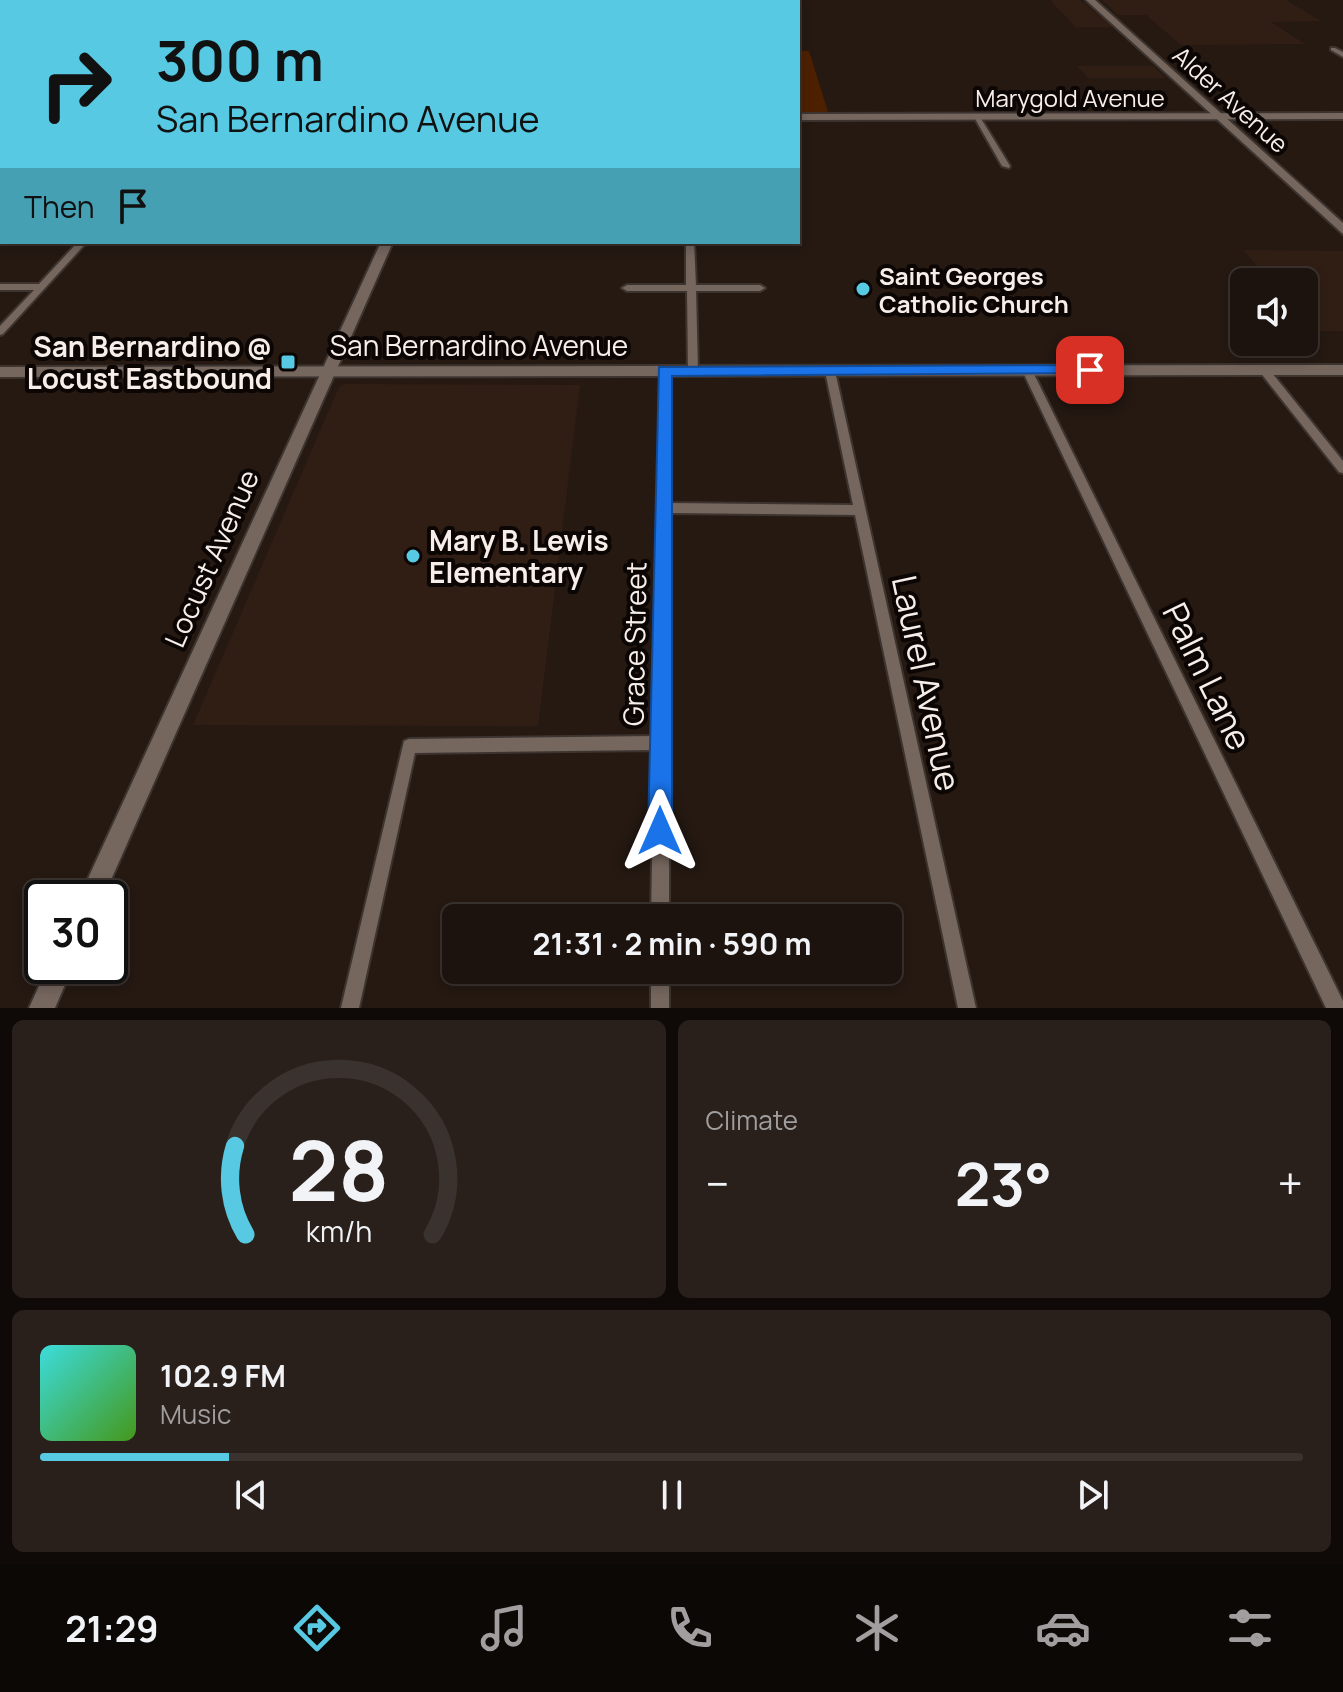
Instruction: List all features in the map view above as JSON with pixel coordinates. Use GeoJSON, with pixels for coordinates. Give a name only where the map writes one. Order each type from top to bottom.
{"type":"FeatureCollection","features":[{"type":"Feature","properties":{"kind":"main road","name":"Alder Avenue"},"geometry":{"type":"LineString","coordinates":[[1090,0],[1343,230]]}},
{"type":"Feature","properties":{"kind":"main road","name":"San Bernardino Avenue"},"geometry":{"type":"LineString","coordinates":[[0,372],[1343,370]]}},
{"type":"Feature","properties":{"kind":"street"},"geometry":{"type":"LineString","coordinates":[[1333,49],[1343,55]]}},
{"type":"Feature","properties":{"kind":"street","name":"Marygold Avenue"},"geometry":{"type":"LineString","coordinates":[[800,117],[1343,116]]}},
{"type":"Feature","properties":{"kind":"street"},"geometry":{"type":"LineString","coordinates":[[977,117],[1006,166]]}},
{"type":"Feature","properties":{"kind":"street"},"geometry":{"type":"LineString","coordinates":[[0,332],[81,244]]}},
{"type":"Feature","properties":{"kind":"street","name":"Locust Avenue"},"geometry":{"type":"LineString","coordinates":[[99,880],[386,244]]}},
{"type":"Feature","properties":{"kind":"street"},"geometry":{"type":"LineString","coordinates":[[690,244],[693,371]]}},
{"type":"Feature","properties":{"kind":"street"},"geometry":{"type":"LineString","coordinates":[[0,287],[42,287]]}},
{"type":"Feature","properties":{"kind":"street"},"geometry":{"type":"LineString","coordinates":[[627,288],[760,288]]}},
{"type":"Feature","properties":{"kind":"street","name":"Palm Lane"},"geometry":{"type":"LineString","coordinates":[[1027,370],[1336,1008]]}},
{"type":"Feature","properties":{"kind":"street"},"geometry":{"type":"LineString","coordinates":[[1264,370],[1343,469]]}},
{"type":"Feature","properties":{"kind":"street","name":"Grace Street"},"geometry":{"type":"LineString","coordinates":[[660,904],[665,371]]}},
{"type":"Feature","properties":{"kind":"street","name":"Laurel Avenue"},"geometry":{"type":"LineString","coordinates":[[830,371],[967,1008]]}},
{"type":"Feature","properties":{"kind":"street"},"geometry":{"type":"LineString","coordinates":[[664,508],[859,510]]}},
{"type":"Feature","properties":{"kind":"street"},"geometry":{"type":"LineString","coordinates":[[350,1008],[409,746],[660,743]]}},
{"type":"Feature","properties":{"kind":"street"},"geometry":{"type":"LineString","coordinates":[[42,1008],[53,984]]}},
{"type":"Feature","properties":{"kind":"street"},"geometry":{"type":"LineString","coordinates":[[660,984],[660,1008]]}},
{"type":"Feature","properties":{"kind":"shaded area"},"geometry":{"type":"Polygon","coordinates":[[[1050,0],[1080,0],[1113,27],[1076,27],[1050,0]]]}},
{"type":"Feature","properties":{"kind":"shaded area"},"geometry":{"type":"Polygon","coordinates":[[[1102,0],[1286,0],[1321,21],[1271,22],[1305,44],[1181,45],[1146,15],[1118,15],[1102,0]]]}},
{"type":"Feature","properties":{"kind":"shaded area"},"geometry":{"type":"Polygon","coordinates":[[[800,51],[809,51],[828,112],[800,112],[800,51]]]}},
{"type":"Feature","properties":{"kind":"shaded area"},"geometry":{"type":"Polygon","coordinates":[[[1077,66],[1153,66],[1166,78],[1088,78],[1077,66]]]}},
{"type":"Feature","properties":{"kind":"shaded area"},"geometry":{"type":"Polygon","coordinates":[[[1243,250],[1343,251],[1343,331],[1318,331],[1318,268],[1259,268],[1243,250]]]}},
{"type":"Feature","properties":{"kind":"shaded area","name":"Mary B. Lewis Elementary"},"geometry":{"type":"Polygon","coordinates":[[[345,384],[580,385],[538,726],[193,725],[339,387],[345,384]]]}},
{"type":"Feature","properties":{"kind":"place","name":"Saint Georges Catholic Church"},"geometry":{"type":"Point","coordinates":[863,289]}},
{"type":"Feature","properties":{"kind":"place","name":"San Bernardino @ Locust Eastbound"},"geometry":{"type":"Point","coordinates":[288,362]}},
{"type":"Feature","properties":{"kind":"place","name":"Mary B. Lewis Elementary"},"geometry":{"type":"Point","coordinates":[413,556]}},
{"type":"Feature","properties":{"kind":"route"},"geometry":{"type":"LineString","coordinates":[[660,831],[665,371],[1090,370]]}}]}
